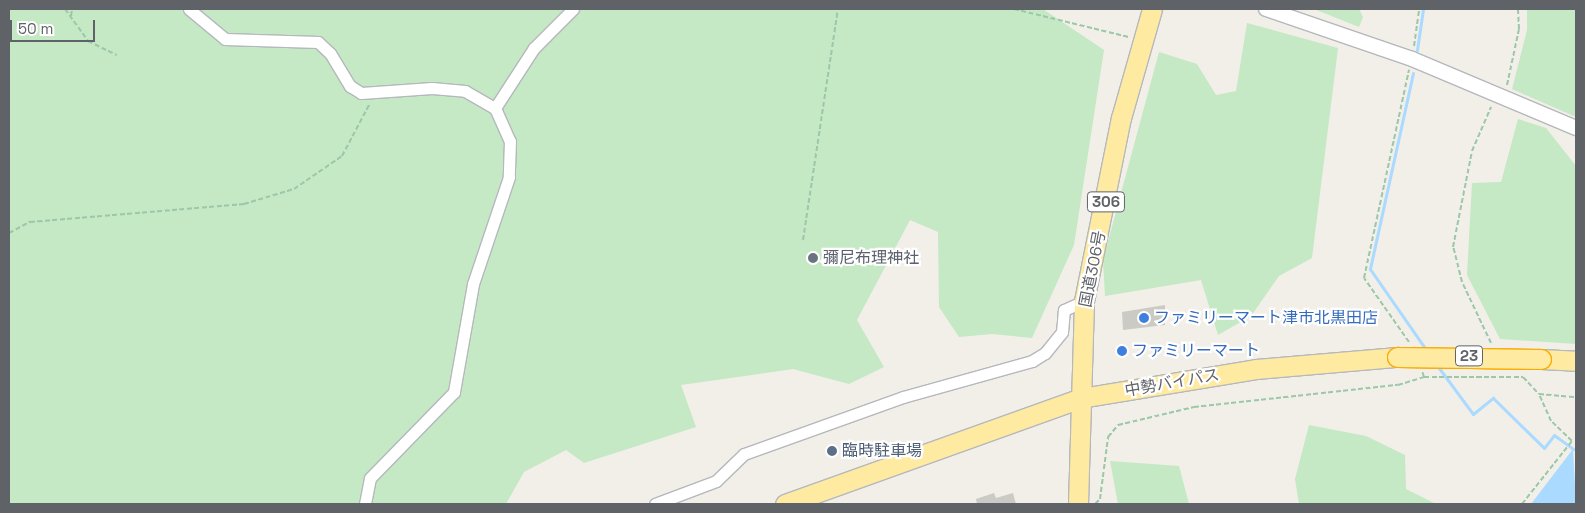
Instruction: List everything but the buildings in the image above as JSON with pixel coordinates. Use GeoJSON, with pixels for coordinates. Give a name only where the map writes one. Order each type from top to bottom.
{"type":"FeatureCollection","features":[{"type":"Feature","properties":{"kind":"highway","name":"国道306号"},"geometry":{"type":"LineString","coordinates":[[1078,504],[1084,300],[1121,118],[1152,9]]}},
{"type":"Feature","properties":{"kind":"highway","name":"中勢バイパス"},"geometry":{"type":"LineString","coordinates":[[785,504],[1081,398],[1256,369],[1404,350],[1576,361]]}},
{"type":"Feature","properties":{"kind":"street"},"geometry":{"type":"LineString","coordinates":[[190,9],[225,39],[318,42],[330,53],[355,90],[374,96],[432,88],[465,91],[495,108],[510,140],[509,177],[473,284],[459,378],[440,411],[396,447],[370,478],[365,504]]}},
{"type":"Feature","properties":{"kind":"street"},"geometry":{"type":"LineString","coordinates":[[495,108],[534,48],[573,9]]}},
{"type":"Feature","properties":{"kind":"street"},"geometry":{"type":"LineString","coordinates":[[1266,9],[1412,59],[1576,128]]}},
{"type":"Feature","properties":{"kind":"street"},"geometry":{"type":"LineString","coordinates":[[655,504],[716,481],[737,458],[752,451],[903,397],[1032,361],[1045,354],[1062,332],[1064,310],[1084,300]]}},
{"type":"Feature","properties":{"kind":"path"},"geometry":{"type":"LineString","coordinates":[[65,9],[88,41],[116,55]]}},
{"type":"Feature","properties":{"kind":"path"},"geometry":{"type":"LineString","coordinates":[[70,18],[72,9]]}},
{"type":"Feature","properties":{"kind":"path"},"geometry":{"type":"LineString","coordinates":[[803,240],[838,9]]}},
{"type":"Feature","properties":{"kind":"path"},"geometry":{"type":"LineString","coordinates":[[1014,9],[1143,41]]}},
{"type":"Feature","properties":{"kind":"path"},"geometry":{"type":"LineString","coordinates":[[1404,350],[1364,278],[1412,59],[1419,9]]}},
{"type":"Feature","properties":{"kind":"path"},"geometry":{"type":"LineString","coordinates":[[1496,349],[1469,300],[1453,246],[1478,130],[1500,96],[1519,29],[1518,9]]}},
{"type":"Feature","properties":{"kind":"path"},"geometry":{"type":"LineString","coordinates":[[9,233],[30,222],[244,204],[294,189],[342,156],[374,96]]}},
{"type":"Feature","properties":{"kind":"path"},"geometry":{"type":"LineString","coordinates":[[1421,369],[1424,377]]}},
{"type":"Feature","properties":{"kind":"path"},"geometry":{"type":"LineString","coordinates":[[1516,370],[1539,394],[1551,421],[1572,441],[1522,504]]}},
{"type":"Feature","properties":{"kind":"path"},"geometry":{"type":"LineString","coordinates":[[1095,504],[1100,499],[1108,436],[1118,425],[1194,407],[1398,385],[1424,377],[1523,377]]}},
{"type":"Feature","properties":{"kind":"path"},"geometry":{"type":"LineString","coordinates":[[1539,394],[1576,397]]}},
{"type":"Feature","properties":{"kind":"green space"},"geometry":{"type":"Polygon","coordinates":[[[9,9],[1043,9],[1104,50],[1074,245],[1032,338],[992,334],[959,337],[939,307],[938,232],[910,220],[857,320],[884,367],[849,384],[793,369],[681,385],[696,427],[584,463],[566,450],[524,472],[506,504],[9,504],[9,9]]]}},
{"type":"Feature","properties":{"kind":"green space"},"geometry":{"type":"Polygon","coordinates":[[[1314,9],[1359,9],[1363,17],[1359,27],[1314,9]]]}},
{"type":"Feature","properties":{"kind":"green space"},"geometry":{"type":"Polygon","coordinates":[[[1527,9],[1576,9],[1576,117],[1512,89],[1527,30],[1527,9]]]}},
{"type":"Feature","properties":{"kind":"green space"},"geometry":{"type":"Polygon","coordinates":[[[1247,23],[1338,48],[1312,258],[1279,276],[1251,316],[1218,335],[1201,280],[1105,296],[1103,260],[1159,52],[1197,64],[1216,95],[1236,91],[1247,23]]]}},
{"type":"Feature","properties":{"kind":"green space"},"geometry":{"type":"Polygon","coordinates":[[[1518,119],[1546,128],[1576,166],[1576,344],[1500,339],[1467,275],[1472,183],[1501,182],[1518,119]]]}},
{"type":"Feature","properties":{"kind":"green space"},"geometry":{"type":"Polygon","coordinates":[[[1309,425],[1366,436],[1405,455],[1406,489],[1436,504],[1299,504],[1295,479],[1309,425]]]}},
{"type":"Feature","properties":{"kind":"green space"},"geometry":{"type":"Polygon","coordinates":[[[1110,461],[1179,466],[1189,504],[1118,504],[1110,461]]]}},
{"type":"Feature","properties":{"kind":"water"},"geometry":{"type":"Polygon","coordinates":[[[1573,449],[1576,504],[1531,504],[1573,449]]]}},
{"type":"Feature","properties":{"kind":"waterway"},"geometry":{"type":"LineString","coordinates":[[1417,50],[1423,9]]}},
{"type":"Feature","properties":{"kind":"waterway"},"geometry":{"type":"LineString","coordinates":[[1413,73],[1370,269],[1427,351]]}},
{"type":"Feature","properties":{"kind":"waterway"},"geometry":{"type":"LineString","coordinates":[[1436,364],[1473,414],[1493,398],[1544,448],[1554,435],[1573,449]]}},
{"type":"Feature","properties":{"kind":"place","name":"彌尼布理神社"},"geometry":{"type":"Point","coordinates":[813,258]}},
{"type":"Feature","properties":{"kind":"place","name":"ファミリーマート津市北黒田店"},"geometry":{"type":"Point","coordinates":[1144,318]}},
{"type":"Feature","properties":{"kind":"place","name":"ファミリーマート"},"geometry":{"type":"Point","coordinates":[1122,351]}},
{"type":"Feature","properties":{"kind":"place","name":"臨時駐車場"},"geometry":{"type":"Point","coordinates":[832,451]}}]}
